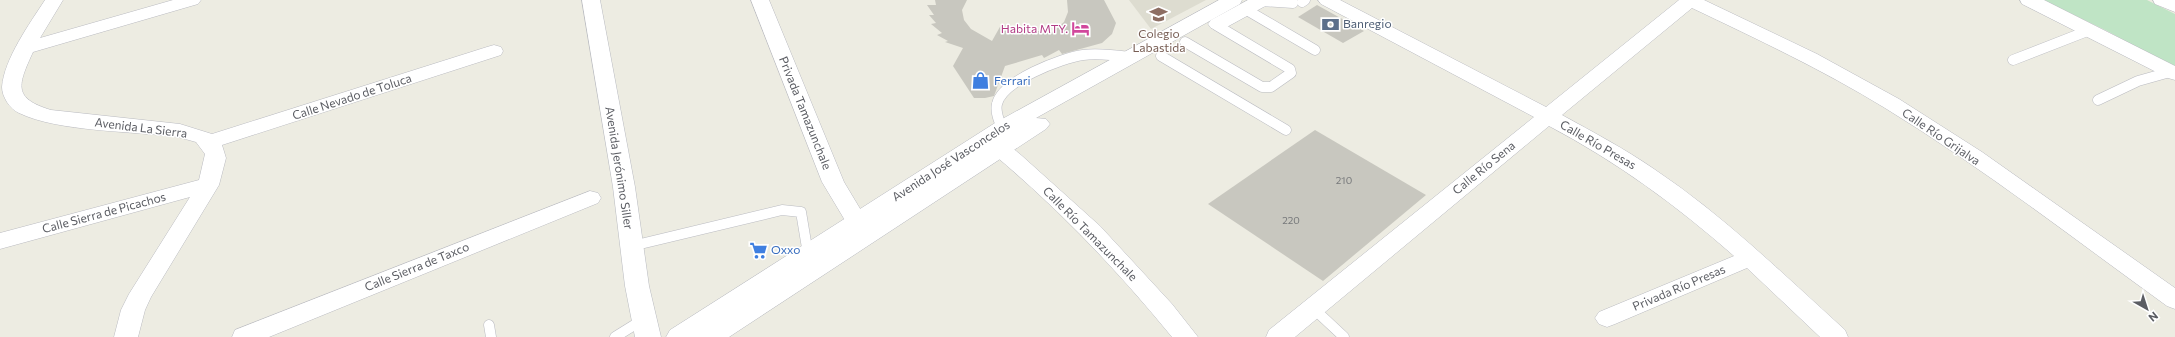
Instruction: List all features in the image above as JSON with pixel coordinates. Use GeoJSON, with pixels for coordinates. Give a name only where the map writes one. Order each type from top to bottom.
{"type":"FeatureCollection","features":[{"type":"Feature","properties":{"kind":"main road","name":"Avenida Jerónimo Siller"},"geometry":{"type":"LineString","coordinates":[[591,0],[624,187],[646,328]]}},
{"type":"Feature","properties":{"kind":"main road"},"geometry":{"type":"LineString","coordinates":[[2029,0],[2173,73]]}},
{"type":"Feature","properties":{"kind":"main road"},"geometry":{"type":"LineString","coordinates":[[2162,0],[2175,6]]}},
{"type":"Feature","properties":{"kind":"main road","name":"Avenida José Vasconcelos"},"geometry":{"type":"LineString","coordinates":[[996,138],[1161,56],[1216,25],[1250,3]]}},
{"type":"Feature","properties":{"kind":"main road","name":"Avenida José Vasconcelos"},"geometry":{"type":"LineString","coordinates":[[709,337],[864,227],[996,138],[1129,57],[1250,3]]}},
{"type":"Feature","properties":{"kind":"main road","name":"Avenida José Vasconcelos"},"geometry":{"type":"LineString","coordinates":[[679,337],[808,254],[864,227]]}},
{"type":"Feature","properties":{"kind":"street","name":"Avenida La Sierra"},"geometry":{"type":"LineString","coordinates":[[54,0],[16,68],[6,98],[31,112],[89,122],[189,132],[210,142]]}},
{"type":"Feature","properties":{"kind":"street"},"geometry":{"type":"LineString","coordinates":[[26,48],[192,0]]}},
{"type":"Feature","properties":{"kind":"street","name":"Privada Tamazunchale"},"geometry":{"type":"LineString","coordinates":[[760,0],[833,182],[864,227]]}},
{"type":"Feature","properties":{"kind":"street","name":"Calle Río Presas"},"geometry":{"type":"LineString","coordinates":[[1327,0],[1547,116],[1612,152],[1648,175],[1684,202],[1750,258],[1836,337]]}},
{"type":"Feature","properties":{"kind":"street","name":"Calle Río Sena"},"geometry":{"type":"LineString","coordinates":[[1278,337],[1690,0]]}},
{"type":"Feature","properties":{"kind":"street","name":"Calle Río Grijalva"},"geometry":{"type":"LineString","coordinates":[[1690,0],[1796,51],[1883,99],[1984,165],[2175,300]]}},
{"type":"Feature","properties":{"kind":"street","name":"Calle Nevado de Toluca"},"geometry":{"type":"LineString","coordinates":[[210,142],[494,51]]}},
{"type":"Feature","properties":{"kind":"street","name":"Calle Río Tamazunchale"},"geometry":{"type":"LineString","coordinates":[[996,138],[1152,295],[1186,337]]}},
{"type":"Feature","properties":{"kind":"street"},"geometry":{"type":"LineString","coordinates":[[126,337],[132,310],[208,185],[215,157],[214,149],[210,142]]}},
{"type":"Feature","properties":{"kind":"street","name":"Calle Sierra de Picachos"},"geometry":{"type":"LineString","coordinates":[[0,241],[208,185]]}},
{"type":"Feature","properties":{"kind":"street","name":"Calle Sierra de Taxco"},"geometry":{"type":"LineString","coordinates":[[244,337],[590,198]]}},
{"type":"Feature","properties":{"kind":"street","name":"Privada Río Presas"},"geometry":{"type":"LineString","coordinates":[[1607,318],[1750,258]]}},
{"type":"Feature","properties":{"kind":"lane"},"geometry":{"type":"LineString","coordinates":[[1250,3],[1293,3]]}},
{"type":"Feature","properties":{"kind":"lane"},"geometry":{"type":"LineString","coordinates":[[1250,3],[1315,50]]}},
{"type":"Feature","properties":{"kind":"lane"},"geometry":{"type":"LineString","coordinates":[[1185,42],[1262,88],[1271,87],[1291,73],[1290,69],[1216,25]]}},
{"type":"Feature","properties":{"kind":"lane"},"geometry":{"type":"LineString","coordinates":[[2013,60],[2090,30]]}},
{"type":"Feature","properties":{"kind":"lane"},"geometry":{"type":"LineString","coordinates":[[996,138],[996,111],[999,99],[1017,83],[1037,71],[1077,55],[1106,54],[1129,57]]}},
{"type":"Feature","properties":{"kind":"lane"},"geometry":{"type":"LineString","coordinates":[[1161,56],[1286,130]]}},
{"type":"Feature","properties":{"kind":"lane"},"geometry":{"type":"LineString","coordinates":[[2098,100],[2138,81],[2173,73]]}},
{"type":"Feature","properties":{"kind":"lane"},"geometry":{"type":"LineString","coordinates":[[632,246],[782,210],[801,212],[808,254]]}},
{"type":"Feature","properties":{"kind":"lane"},"geometry":{"type":"LineString","coordinates":[[1313,308],[1344,337]]}},
{"type":"Feature","properties":{"kind":"lane"},"geometry":{"type":"LineString","coordinates":[[489,325],[491,337]]}},
{"type":"Feature","properties":{"kind":"lane"},"geometry":{"type":"LineString","coordinates":[[615,337],[646,328]]}},
{"type":"Feature","properties":{"kind":"shaded area","name":"Colegio Labastida"},"geometry":{"type":"Polygon","coordinates":[[[1129,0],[1206,0],[1151,29],[1129,0]]]}},
{"type":"Feature","properties":{"kind":"green space"},"geometry":{"type":"Polygon","coordinates":[[[2043,0],[2147,0],[2175,14],[2175,68],[2107,31],[2043,0]]]}},
{"type":"Feature","properties":{"kind":"building"},"geometry":{"type":"Polygon","coordinates":[[[935,0],[967,0],[962,10],[964,20],[971,29],[992,41],[1001,25],[1051,33],[1064,22],[1068,12],[1067,0],[1104,0],[1116,23],[1112,34],[1102,43],[1062,54],[1059,50],[1044,58],[1042,55],[1005,66],[994,96],[974,98],[953,66],[963,48],[945,42],[948,41],[937,35],[942,33],[931,24],[936,23],[929,15],[934,15],[927,5],[936,5],[935,0]]]}},
{"type":"Feature","properties":{"kind":"building","name":"Banregio"},"geometry":{"type":"Polygon","coordinates":[[[1317,5],[1364,31],[1343,43],[1298,17],[1317,5]]]}},
{"type":"Feature","properties":{"kind":"building"},"geometry":{"type":"Polygon","coordinates":[[[1315,130],[1426,195],[1323,281],[1208,204],[1315,130]]]}},
{"type":"Feature","properties":{"kind":"place","name":"Colegio Labastida"},"geometry":{"type":"Point","coordinates":[1159,15]}},
{"type":"Feature","properties":{"kind":"place","name":"Banregio"},"geometry":{"type":"Point","coordinates":[1330,24]}},
{"type":"Feature","properties":{"kind":"place","name":"Habita MTY."},"geometry":{"type":"Point","coordinates":[1081,29]}},
{"type":"Feature","properties":{"kind":"place","name":"Ferrari"},"geometry":{"type":"Point","coordinates":[981,81]}},
{"type":"Feature","properties":{"kind":"place","name":"Oxxo"},"geometry":{"type":"Point","coordinates":[758,250]}}]}
